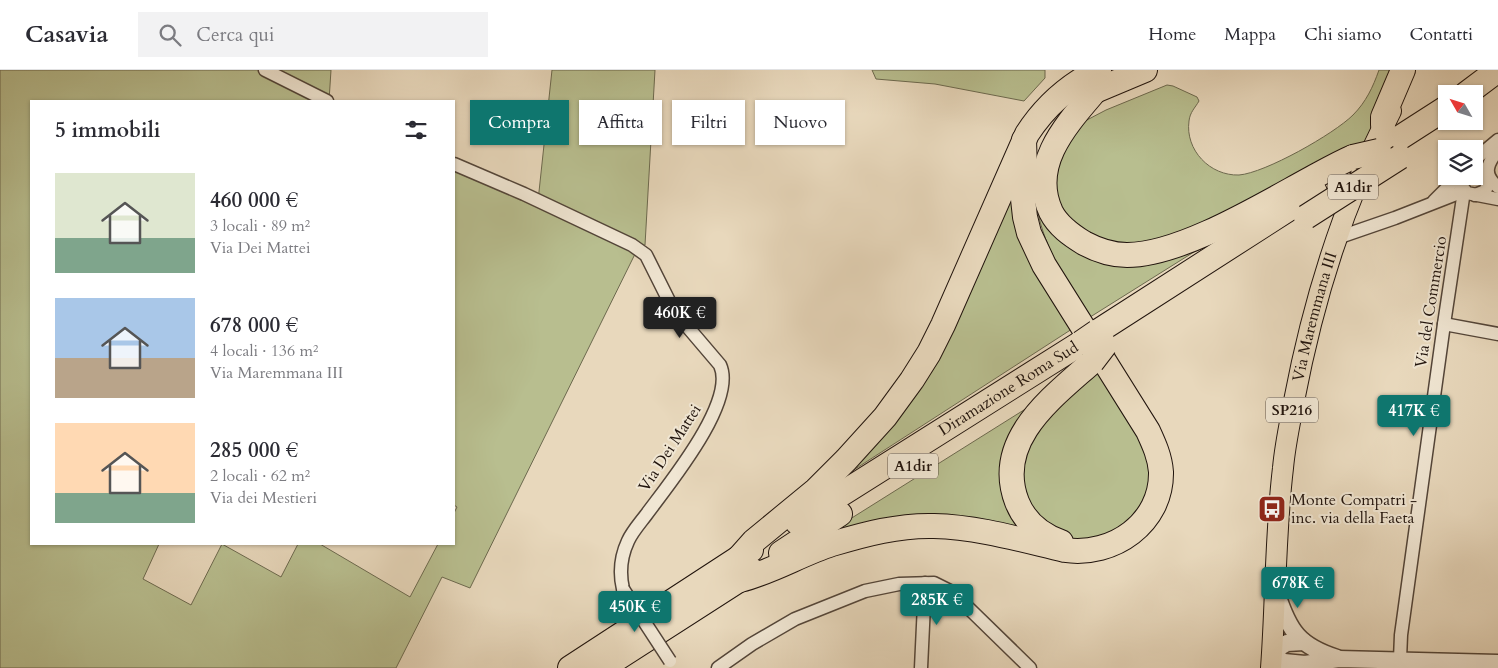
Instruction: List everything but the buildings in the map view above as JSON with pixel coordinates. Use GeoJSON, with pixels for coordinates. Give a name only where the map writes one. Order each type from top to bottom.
{"type":"FeatureCollection","features":[{"type":"Feature","properties":{"kind":"highway"},"geometry":{"type":"LineString","coordinates":[[1024,140],[1023,199],[1029,233],[1039,256],[1148,431],[1158,454],[1161,472],[1158,495],[1145,521],[1123,539],[1104,547],[1078,551],[1065,550],[984,532],[945,527],[906,527],[878,532],[830,545],[757,575],[739,569],[754,540],[816,490],[846,460],[885,417],[912,380],[929,353],[942,326],[1024,140],[1038,118],[1060,95],[1073,85],[1145,70]]}},
{"type":"Feature","properties":{"kind":"highway"},"geometry":{"type":"LineString","coordinates":[[1383,125],[1383,116],[1403,70]]}},
{"type":"Feature","properties":{"kind":"highway"},"geometry":{"type":"LineString","coordinates":[[1478,85],[1498,70]]}},
{"type":"Feature","properties":{"kind":"highway"},"geometry":{"type":"LineString","coordinates":[[1097,80],[1052,149],[1046,166],[1045,189],[1050,208],[1060,225],[1081,241],[1106,252],[1126,255],[1141,254],[1187,241],[1232,220],[1336,165],[1357,156],[1389,154]]}},
{"type":"Feature","properties":{"kind":"highway"},"geometry":{"type":"LineString","coordinates":[[1024,170],[1032,152],[1043,135],[1056,119],[1097,80]]}},
{"type":"Feature","properties":{"kind":"highway"},"geometry":{"type":"LineString","coordinates":[[1483,100],[1498,90]]}},
{"type":"Feature","properties":{"kind":"highway","name":"Diramazione Roma Sud"},"geometry":{"type":"LineString","coordinates":[[570,668],[739,569],[1306,217],[1389,154],[1413,130],[1438,113]]}},
{"type":"Feature","properties":{"kind":"highway","name":"Diramazione Roma Sud"},"geometry":{"type":"LineString","coordinates":[[1093,348],[1323,187],[1438,128]]}},
{"type":"Feature","properties":{"kind":"highway"},"geometry":{"type":"LineString","coordinates":[[1086,550],[1051,538],[1033,526],[1018,506],[1013,486],[1012,471],[1019,441],[1037,413],[1093,348]]}},
{"type":"Feature","properties":{"kind":"highway","name":"Diramazione Roma Sud"},"geometry":{"type":"LineString","coordinates":[[602,668],[739,569]]}},
{"type":"Feature","properties":{"kind":"main road","name":"Via Maremmana III"},"geometry":{"type":"LineString","coordinates":[[1271,660],[1283,468],[1298,379],[1315,308],[1337,238],[1383,125],[1412,70]]}},
{"type":"Feature","properties":{"kind":"street"},"geometry":{"type":"LineString","coordinates":[[265,70],[325,100]]}},
{"type":"Feature","properties":{"kind":"street"},"geometry":{"type":"LineString","coordinates":[[1483,152],[1498,140]]}},
{"type":"Feature","properties":{"kind":"street"},"geometry":{"type":"LineString","coordinates":[[1488,177],[1487,171],[1498,150]]}},
{"type":"Feature","properties":{"kind":"street","name":"Via Dei Mattei"},"geometry":{"type":"LineString","coordinates":[[455,164],[632,245],[646,256],[674,311],[720,365],[723,372],[723,388],[719,402],[708,425],[629,539],[620,565],[620,579],[623,589],[672,664]]}},
{"type":"Feature","properties":{"kind":"street"},"geometry":{"type":"LineString","coordinates":[[1483,170],[1498,187]]}},
{"type":"Feature","properties":{"kind":"street","name":"Via del Commercio"},"geometry":{"type":"LineString","coordinates":[[1400,660],[1400,635],[1460,218],[1469,193],[1485,191],[1488,186],[1488,177]]}},
{"type":"Feature","properties":{"kind":"street"},"geometry":{"type":"LineString","coordinates":[[1431,205],[1451,185]]}},
{"type":"Feature","properties":{"kind":"street"},"geometry":{"type":"LineString","coordinates":[[1461,185],[1469,193]]}},
{"type":"Feature","properties":{"kind":"street"},"geometry":{"type":"LineString","coordinates":[[1337,238],[1469,193],[1498,199]]}},
{"type":"Feature","properties":{"kind":"street"},"geometry":{"type":"LineString","coordinates":[[1444,324],[1498,334]]}},
{"type":"Feature","properties":{"kind":"street"},"geometry":{"type":"LineString","coordinates":[[718,668],[752,644],[795,618],[865,591],[899,584],[925,583],[934,583],[952,592],[1030,668]]}},
{"type":"Feature","properties":{"kind":"street"},"geometry":{"type":"LineString","coordinates":[[921,668],[925,583]]}},
{"type":"Feature","properties":{"kind":"street"},"geometry":{"type":"LineString","coordinates":[[1275,587],[1284,617],[1294,632],[1304,642],[1318,651],[1339,659]]}},
{"type":"Feature","properties":{"kind":"street"},"geometry":{"type":"LineString","coordinates":[[1271,660],[1287,643],[1304,642]]}},
{"type":"Feature","properties":{"kind":"street"},"geometry":{"type":"LineString","coordinates":[[1271,660],[1277,658],[1284,662],[1302,666],[1339,659],[1400,660],[1454,665],[1498,663]]}},
{"type":"Feature","properties":{"kind":"green space"},"geometry":{"type":"Polygon","coordinates":[[[0,70],[331,70],[329,100],[30,100],[30,545],[159,545],[143,579],[191,605],[221,545],[281,577],[297,545],[322,545],[410,597],[437,545],[455,545],[455,511],[457,507],[455,506],[455,164],[538,201],[544,145],[569,145],[569,100],[549,100],[552,70],[655,70],[653,100],[579,100],[579,145],[651,145],[645,245],[638,248],[470,588],[442,577],[396,668],[0,668],[0,70]]]}},
{"type":"Feature","properties":{"kind":"green space"},"geometry":{"type":"Polygon","coordinates":[[[872,70],[1045,70],[1045,78],[1024,101],[935,84],[876,79],[872,70]]]}},
{"type":"Feature","properties":{"kind":"green space"},"geometry":{"type":"Polygon","coordinates":[[[1379,70],[1395,70],[1367,140],[1324,167],[1192,231],[1141,245],[1106,243],[1072,225],[1059,201],[1055,185],[1060,154],[1085,121],[1106,110],[1167,85],[1197,97],[1199,101],[1190,115],[1189,121],[1191,142],[1195,151],[1209,166],[1218,171],[1239,175],[1251,173],[1281,160],[1315,142],[1344,123],[1358,110],[1365,100],[1379,70]]]}},
{"type":"Feature","properties":{"kind":"green space"},"geometry":{"type":"Polygon","coordinates":[[[1011,179],[1072,329],[835,482],[877,434],[1011,179]]]}},
{"type":"Feature","properties":{"kind":"green space"},"geometry":{"type":"Polygon","coordinates":[[[1036,199],[1087,256],[1245,220],[1087,319],[1049,246],[1043,231],[1036,199]]]}},
{"type":"Feature","properties":{"kind":"green space"},"geometry":{"type":"Polygon","coordinates":[[[1097,366],[1149,452],[1149,492],[1137,515],[1102,538],[1073,539],[1059,535],[1029,510],[1018,461],[1022,444],[1097,366]]]}},
{"type":"Feature","properties":{"kind":"green space"},"geometry":{"type":"Polygon","coordinates":[[[1035,403],[1020,424],[1025,527],[838,530],[839,526],[1035,403]]]}},
{"type":"Feature","properties":{"kind":"place","name":"Monte Compatri - inc. via della Faeta"},"geometry":{"type":"Point","coordinates":[1272,509]}}]}
